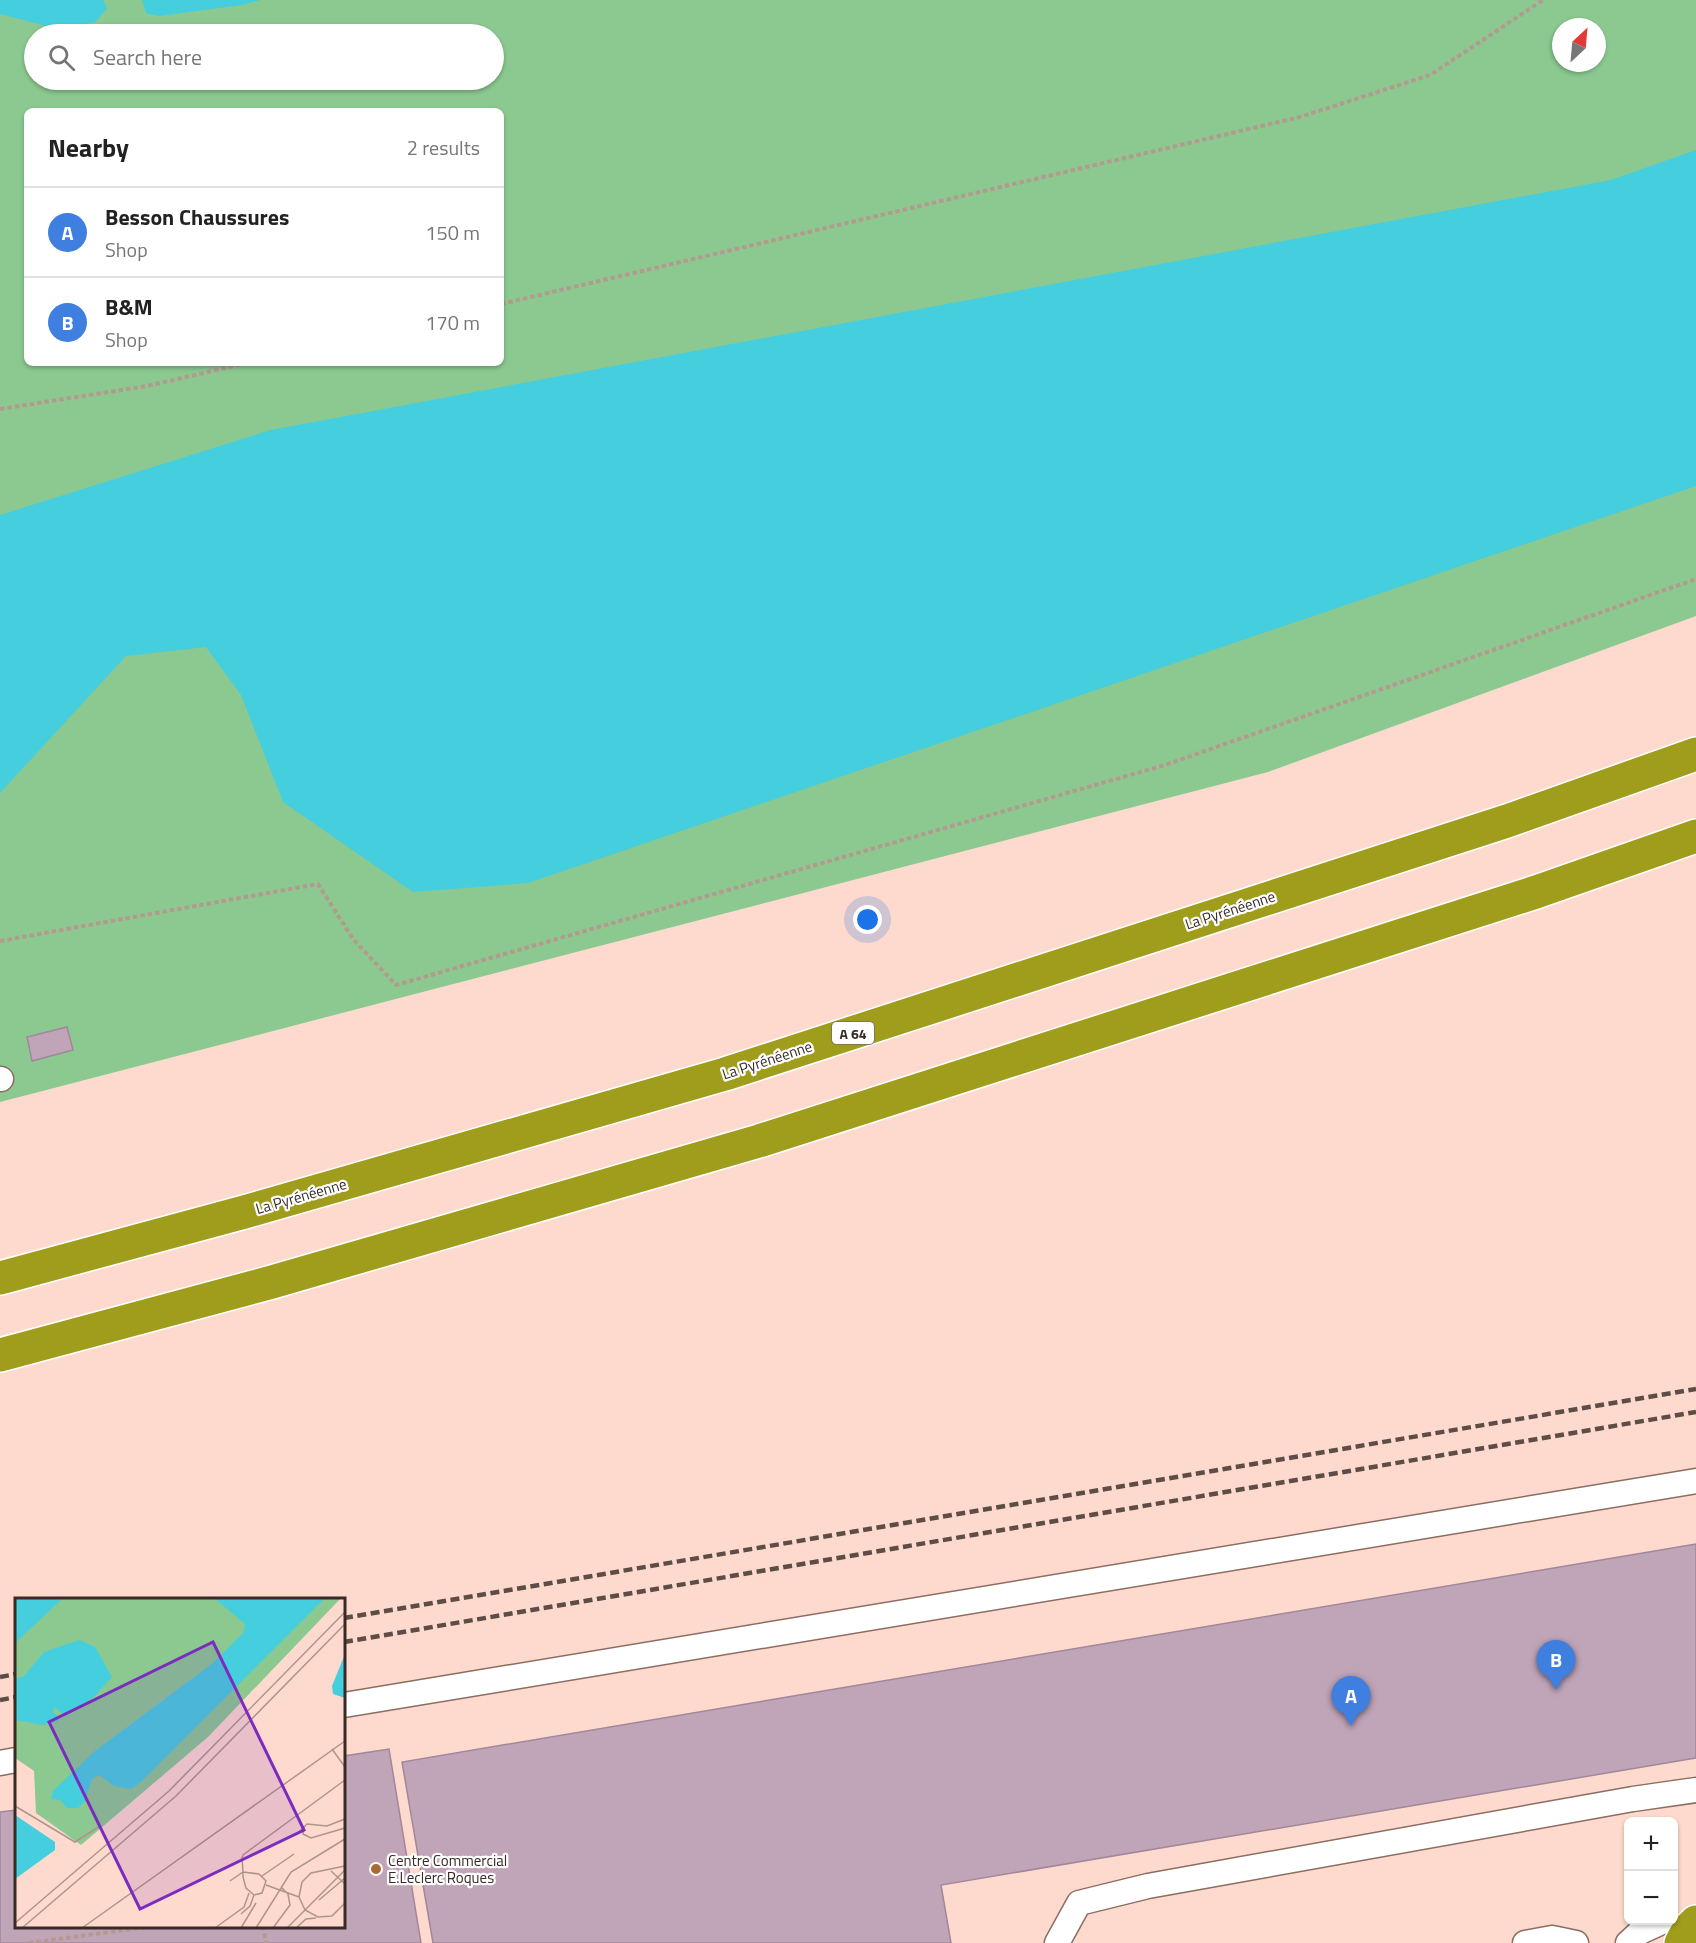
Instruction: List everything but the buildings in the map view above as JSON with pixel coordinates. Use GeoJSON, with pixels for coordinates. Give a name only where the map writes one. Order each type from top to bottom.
{"type":"FeatureCollection","features":[{"type":"Feature","properties":{"kind":"highway","name":"La Pyrénéenne"},"geometry":{"type":"LineString","coordinates":[[0,1278],[248,1211],[725,1074],[1507,821],[1696,754]]}},
{"type":"Feature","properties":{"kind":"highway"},"geometry":{"type":"LineString","coordinates":[[0,1355],[272,1282],[759,1141],[1536,892],[1696,836]]}},
{"type":"Feature","properties":{"kind":"highway"},"geometry":{"type":"LineString","coordinates":[[1681,1943],[1688,1930],[1696,1922]]}},
{"type":"Feature","properties":{"kind":"lane"},"geometry":{"type":"LineString","coordinates":[[345,1705],[1696,1481]]}},
{"type":"Feature","properties":{"kind":"lane"},"geometry":{"type":"LineString","coordinates":[[0,1763],[15,1760]]}},
{"type":"Feature","properties":{"kind":"lane"},"geometry":{"type":"LineString","coordinates":[[1057,1943],[1079,1903],[1148,1886],[1621,1801],[1696,1790]]}},
{"type":"Feature","properties":{"kind":"lane"},"geometry":{"type":"LineString","coordinates":[[1678,1917],[1696,1913]]}},
{"type":"Feature","properties":{"kind":"lane"},"geometry":{"type":"LineString","coordinates":[[1628,1943],[1640,1932],[1655,1925]]}},
{"type":"Feature","properties":{"kind":"lane"},"geometry":{"type":"LineString","coordinates":[[1525,1943],[1552,1938],[1576,1943]]}},
{"type":"Feature","properties":{"kind":"path"},"geometry":{"type":"LineString","coordinates":[[504,303],[1300,117],[1430,75],[1543,0]]}},
{"type":"Feature","properties":{"kind":"path"},"geometry":{"type":"LineString","coordinates":[[0,409],[147,386],[234,366]]}},
{"type":"Feature","properties":{"kind":"path"},"geometry":{"type":"LineString","coordinates":[[0,940],[318,884],[353,939],[396,985],[1165,765],[1696,579]]}},
{"type":"Feature","properties":{"kind":"path"},"geometry":{"type":"LineString","coordinates":[[29,1943],[139,1928]]}},
{"type":"Feature","properties":{"kind":"path"},"geometry":{"type":"LineString","coordinates":[[263,1928],[266,1943]]}},
{"type":"Feature","properties":{"kind":"green space"},"geometry":{"type":"Polygon","coordinates":[[[0,0],[1696,0],[1696,616],[1268,772],[0,1102],[0,0]]]}},
{"type":"Feature","properties":{"kind":"water"},"geometry":{"type":"Polygon","coordinates":[[[0,0],[103,0],[107,9],[95,22],[84,24],[39,24],[0,14],[0,0]]]}},
{"type":"Feature","properties":{"kind":"water"},"geometry":{"type":"Polygon","coordinates":[[[142,0],[260,0],[242,5],[159,16],[146,13],[142,0]]]}},
{"type":"Feature","properties":{"kind":"water"},"geometry":{"type":"Polygon","coordinates":[[[1696,150],[1696,486],[528,883],[413,892],[283,802],[241,695],[206,647],[126,656],[0,793],[0,515],[271,430],[1611,180],[1696,150]]]}},
{"type":"Feature","properties":{"kind":"railway"},"geometry":{"type":"LineString","coordinates":[[345,1618],[1696,1389]]}},
{"type":"Feature","properties":{"kind":"railway"},"geometry":{"type":"LineString","coordinates":[[345,1642],[1696,1412]]}},
{"type":"Feature","properties":{"kind":"railway"},"geometry":{"type":"LineString","coordinates":[[0,1677],[15,1674]]}},
{"type":"Feature","properties":{"kind":"railway"},"geometry":{"type":"LineString","coordinates":[[0,1700],[15,1697]]}},
{"type":"Feature","properties":{"kind":"place","name":"B&M"},"geometry":{"type":"Point","coordinates":[1556,1690]}},
{"type":"Feature","properties":{"kind":"place","name":"Besson Chaussures"},"geometry":{"type":"Point","coordinates":[1351,1726]}},
{"type":"Feature","properties":{"kind":"place","name":"Centre Commercial E.Leclerc Roques"},"geometry":{"type":"Point","coordinates":[376,1869]}}]}
